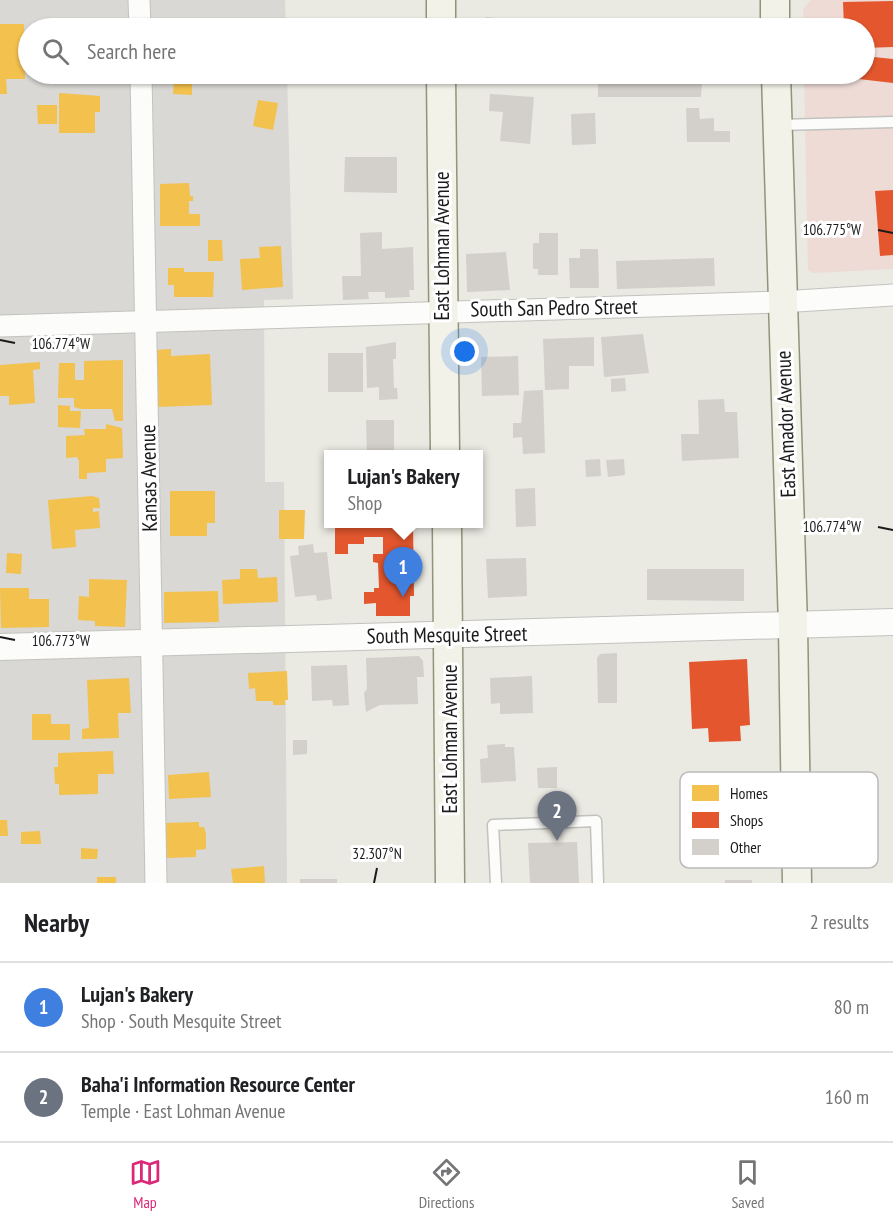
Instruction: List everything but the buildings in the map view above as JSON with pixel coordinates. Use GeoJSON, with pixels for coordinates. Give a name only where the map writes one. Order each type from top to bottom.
{"type":"FeatureCollection","features":[{"type":"Feature","properties":{"kind":"main road"},"geometry":{"type":"LineString","coordinates":[[441,0],[441,18]]}},
{"type":"Feature","properties":{"kind":"main road"},"geometry":{"type":"LineString","coordinates":[[775,0],[775,18]]}},
{"type":"Feature","properties":{"kind":"main road","name":"East Lohman Avenue"},"geometry":{"type":"LineString","coordinates":[[441,84],[441,310],[445,450]]}},
{"type":"Feature","properties":{"kind":"main road","name":"East Amador Avenue"},"geometry":{"type":"LineString","coordinates":[[776,84],[795,772]]}},
{"type":"Feature","properties":{"kind":"main road","name":"East Lohman Avenue"},"geometry":{"type":"LineString","coordinates":[[447,528],[450,883]]}},
{"type":"Feature","properties":{"kind":"main road","name":"East Amador Avenue"},"geometry":{"type":"LineString","coordinates":[[797,868],[797,883]]}},
{"type":"Feature","properties":{"kind":"street"},"geometry":{"type":"LineString","coordinates":[[140,0],[140,18]]}},
{"type":"Feature","properties":{"kind":"street","name":"Kansas Avenue"},"geometry":{"type":"LineString","coordinates":[[141,84],[156,883]]}},
{"type":"Feature","properties":{"kind":"street","name":"South San Pedro Street"},"geometry":{"type":"LineString","coordinates":[[0,326],[441,310],[781,302],[893,295]]}},
{"type":"Feature","properties":{"kind":"street","name":"South Mesquite Street"},"geometry":{"type":"LineString","coordinates":[[0,647],[893,622]]}},
{"type":"Feature","properties":{"kind":"lane"},"geometry":{"type":"LineString","coordinates":[[778,125],[893,122]]}},
{"type":"Feature","properties":{"kind":"lane"},"geometry":{"type":"LineString","coordinates":[[496,883],[493,825],[596,821],[598,883]]}},
{"type":"Feature","properties":{"kind":"shaded area"},"geometry":{"type":"Polygon","coordinates":[[[0,0],[285,0],[286,18],[18,18],[18,84],[287,84],[293,299],[264,300],[265,482],[284,482],[287,883],[0,883],[0,0]]]}},
{"type":"Feature","properties":{"kind":"shaded area"},"geometry":{"type":"Polygon","coordinates":[[[811,0],[893,0],[893,269],[813,273],[808,270],[804,84],[875,84],[875,18],[803,18],[803,9],[811,0]]]}},
{"type":"Feature","properties":{"kind":"place","name":"Lujan's Bakery"},"geometry":{"type":"Point","coordinates":[403,597]}},
{"type":"Feature","properties":{"kind":"place","name":"Baha'i Information Resource Center"},"geometry":{"type":"Point","coordinates":[557,841]}}]}
